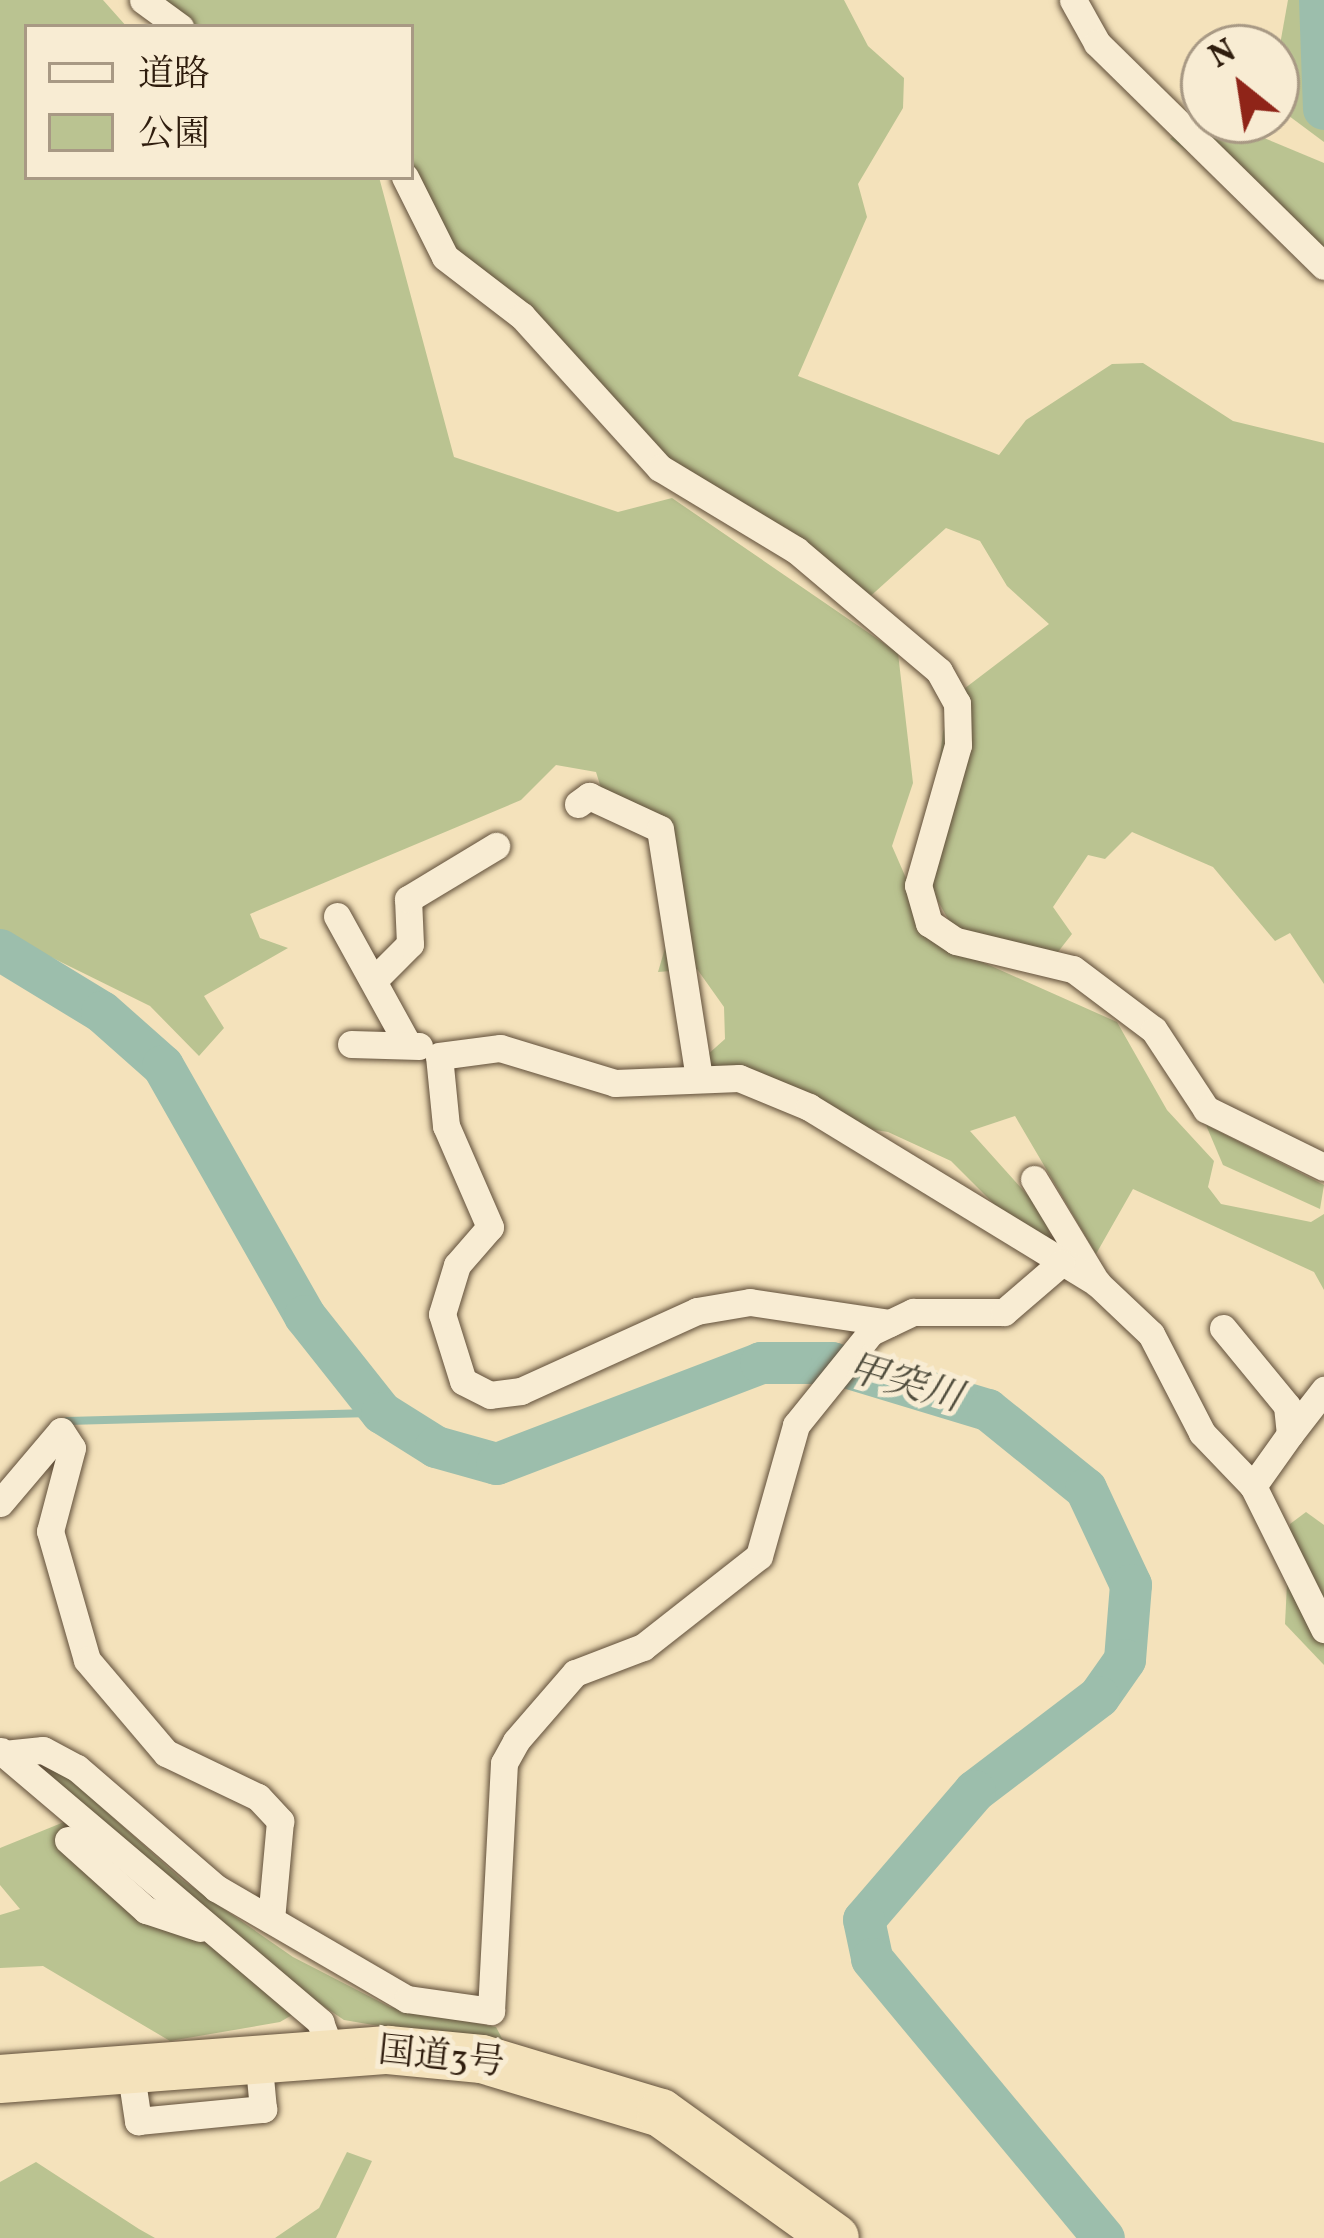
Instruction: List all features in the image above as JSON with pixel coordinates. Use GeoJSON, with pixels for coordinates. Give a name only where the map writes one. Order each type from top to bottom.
{"type":"FeatureCollection","features":[{"type":"Feature","properties":{"kind":"highway","name":"国道3号"},"geometry":{"type":"LineString","coordinates":[[0,2079],[258,2056],[428,2051],[604,2090],[722,2148],[835,2238]]}},
{"type":"Feature","properties":{"kind":"street"},"geometry":{"type":"LineString","coordinates":[[143,0],[176,24]]}},
{"type":"Feature","properties":{"kind":"street"},"geometry":{"type":"LineString","coordinates":[[1073,0],[1097,43],[1224,156],[1324,266]]}},
{"type":"Feature","properties":{"kind":"street"},"geometry":{"type":"LineString","coordinates":[[406,180],[445,257],[523,316],[660,468],[796,550],[939,671],[957,703],[958,745],[918,885],[929,923],[956,941],[1073,969],[1154,1030],[1207,1109],[1324,1167]]}},
{"type":"Feature","properties":{"kind":"street"},"geometry":{"type":"LineString","coordinates":[[578,804],[589,796],[660,829],[698,1073]]}},
{"type":"Feature","properties":{"kind":"street"},"geometry":{"type":"LineString","coordinates":[[376,978],[410,944],[408,899],[496,846]]}},
{"type":"Feature","properties":{"kind":"street"},"geometry":{"type":"LineString","coordinates":[[337,916],[376,978],[405,1039]]}},
{"type":"Feature","properties":{"kind":"street"},"geometry":{"type":"LineString","coordinates":[[350,1044],[405,1039],[439,1056],[500,1048],[615,1083],[698,1073],[809,1107],[1097,1283],[1151,1334],[1202,1433],[1253,1486],[1324,1629]]}},
{"type":"Feature","properties":{"kind":"street"},"geometry":{"type":"LineString","coordinates":[[439,1056],[446,1126],[490,1226],[457,1265],[442,1314],[463,1381],[490,1394],[521,1391],[697,1311],[750,1302],[881,1328]]}},
{"type":"Feature","properties":{"kind":"street"},"geometry":{"type":"LineString","coordinates":[[1034,1179],[1097,1283]]}},
{"type":"Feature","properties":{"kind":"street"},"geometry":{"type":"LineString","coordinates":[[2,1752],[43,1750],[77,1768],[216,1888],[407,2000],[490,2011],[504,1763],[516,1741],[575,1673],[643,1647],[759,1556],[778,1464],[825,1391],[881,1328],[913,1312],[1004,1312],[1060,1263]]}},
{"type":"Feature","properties":{"kind":"street"},"geometry":{"type":"LineString","coordinates":[[1223,1328],[1287,1406],[1290,1434]]}},
{"type":"Feature","properties":{"kind":"street"},"geometry":{"type":"LineString","coordinates":[[1253,1486],[1324,1390]]}},
{"type":"Feature","properties":{"kind":"street"},"geometry":{"type":"LineString","coordinates":[[0,1503],[61,1431],[72,1448],[50,1531],[87,1660],[166,1754],[258,1797],[280,1821],[287,1842],[271,1920]]}},
{"type":"Feature","properties":{"kind":"street"},"geometry":{"type":"LineString","coordinates":[[2,1752],[320,2022],[332,2053]]}},
{"type":"Feature","properties":{"kind":"street"},"geometry":{"type":"LineString","coordinates":[[68,1840],[146,1910],[204,1928]]}},
{"type":"Feature","properties":{"kind":"green space"},"geometry":{"type":"Polygon","coordinates":[[[0,0],[103,0],[124,24],[24,24],[24,180],[380,180],[454,457],[618,512],[672,498],[898,653],[913,783],[892,846],[933,940],[1117,1022],[1167,1110],[1214,1161],[1208,1187],[1221,1204],[1311,1222],[1324,1214],[1324,1290],[1314,1272],[1133,1189],[1096,1254],[1015,1116],[970,1131],[1041,1210],[1053,1243],[1016,1226],[951,1161],[888,1132],[817,1121],[697,1064],[725,1039],[724,1007],[697,969],[658,972],[668,938],[652,823],[605,801],[596,772],[556,765],[521,800],[250,914],[260,938],[288,948],[204,996],[224,1028],[199,1056],[150,1006],[0,932],[0,0]]]}},
{"type":"Feature","properties":{"kind":"green space"},"geometry":{"type":"Polygon","coordinates":[[[144,0],[844,0],[868,46],[904,78],[903,108],[858,184],[867,217],[798,376],[999,455],[1026,420],[1112,364],[1143,363],[1233,421],[1324,443],[1324,984],[1290,933],[1275,941],[1213,867],[1132,832],[1105,859],[1088,855],[1053,907],[1072,934],[1047,966],[953,928],[925,878],[943,732],[956,695],[1049,624],[1007,586],[980,541],[946,528],[865,601],[656,466],[445,254],[412,180],[414,24],[172,24],[144,0]]]}},
{"type":"Feature","properties":{"kind":"green space"},"geometry":{"type":"Polygon","coordinates":[[[1288,0],[1324,0],[1324,142],[1300,124],[1300,24],[1284,24],[1288,0]]]}},
{"type":"Feature","properties":{"kind":"green space"},"geometry":{"type":"Polygon","coordinates":[[[1180,131],[1180,144],[1278,144],[1324,163],[1324,248],[1170,139],[1180,131]]]}},
{"type":"Feature","properties":{"kind":"green space"},"geometry":{"type":"Polygon","coordinates":[[[1206,1125],[1324,1185],[1320,1209],[1223,1165],[1206,1125]]]}},
{"type":"Feature","properties":{"kind":"green space"},"geometry":{"type":"Polygon","coordinates":[[[1306,1512],[1324,1525],[1324,1665],[1285,1624],[1290,1524],[1306,1512]]]}},
{"type":"Feature","properties":{"kind":"green space"},"geometry":{"type":"Polygon","coordinates":[[[49,1760],[182,1880],[293,1957],[390,2007],[496,2027],[507,2048],[344,2020],[316,2001],[280,2022],[170,2041],[43,1966],[0,1968],[0,1915],[20,1909],[0,1885],[0,1848],[69,1820],[9,1771],[49,1760]]]}},
{"type":"Feature","properties":{"kind":"green space"},"geometry":{"type":"Polygon","coordinates":[[[347,2152],[372,2161],[336,2238],[275,2238],[319,2208],[347,2152]]]}},
{"type":"Feature","properties":{"kind":"green space"},"geometry":{"type":"Polygon","coordinates":[[[36,2162],[155,2238],[0,2238],[0,2182],[36,2162]]]}},
{"type":"Feature","properties":{"kind":"waterway"},"geometry":{"type":"LineString","coordinates":[[1320,0],[1324,109]]}},
{"type":"Feature","properties":{"kind":"waterway","name":"甲突川"},"geometry":{"type":"LineString","coordinates":[[0,950],[102,1012],[163,1066],[305,1316],[382,1413],[436,1447],[497,1464],[761,1363],[832,1363],[988,1410],[1086,1489],[1131,1585],[1125,1660],[1099,1697],[975,1791],[864,1920],[872,1959],[1104,2238]]}},
{"type":"Feature","properties":{"kind":"waterway"},"geometry":{"type":"LineString","coordinates":[[67,1421],[382,1413]]}}]}
